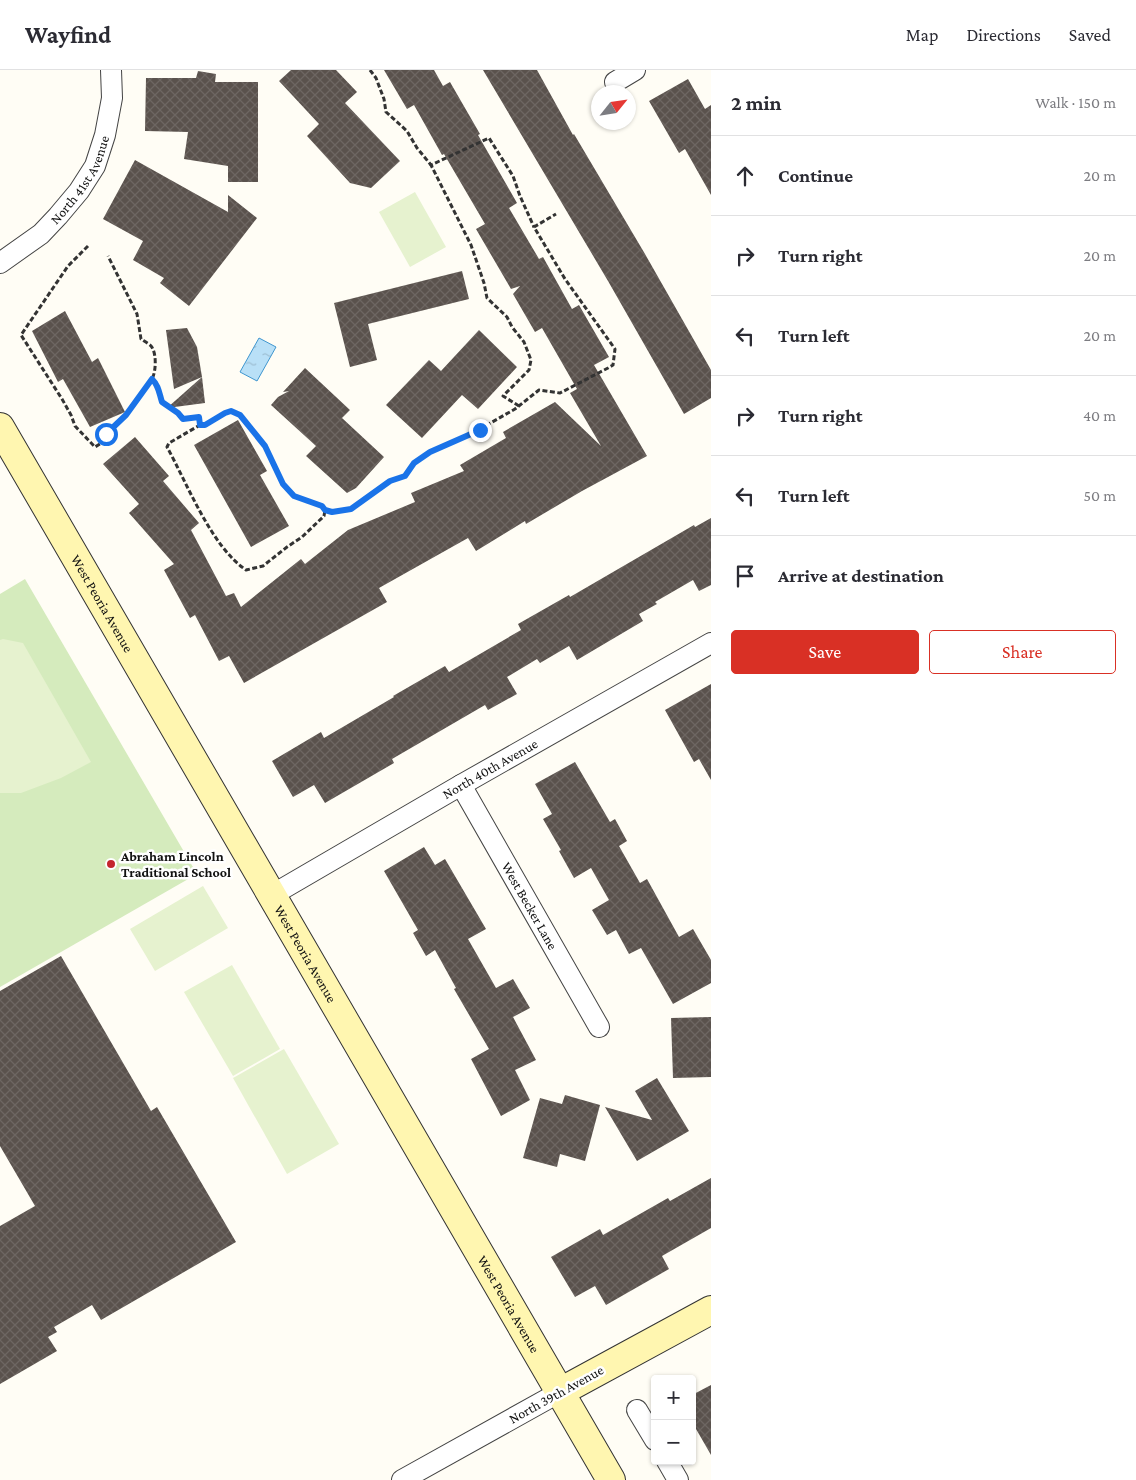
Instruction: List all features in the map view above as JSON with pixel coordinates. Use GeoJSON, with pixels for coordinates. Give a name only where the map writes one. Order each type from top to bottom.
{"type":"FeatureCollection","features":[{"type":"Feature","properties":{"kind":"main road","name":"West Peoria Avenue"},"geometry":{"type":"LineString","coordinates":[[0,427],[611,1480]]}},
{"type":"Feature","properties":{"kind":"main road","name":"North 39th Avenue"},"geometry":{"type":"LineString","coordinates":[[560,1392],[711,1310]]}},
{"type":"Feature","properties":{"kind":"street","name":"North 41st Avenue"},"geometry":{"type":"LineString","coordinates":[[0,263],[41,234],[79,191],[95,166],[105,136],[112,98],[111,70]]}},
{"type":"Feature","properties":{"kind":"street"},"geometry":{"type":"LineString","coordinates":[[615,82],[634,70]]}},
{"type":"Feature","properties":{"kind":"street","name":"North 40th Avenue"},"geometry":{"type":"LineString","coordinates":[[272,895],[461,784],[711,643]]}},
{"type":"Feature","properties":{"kind":"street","name":"West Becker Lane"},"geometry":{"type":"LineString","coordinates":[[461,784],[599,1027]]}},
{"type":"Feature","properties":{"kind":"street","name":"North 39th Avenue"},"geometry":{"type":"LineString","coordinates":[[402,1480],[560,1392]]}},
{"type":"Feature","properties":{"kind":"street"},"geometry":{"type":"LineString","coordinates":[[638,1410],[651,1433]]}},
{"type":"Feature","properties":{"kind":"street"},"geometry":{"type":"LineString","coordinates":[[669,1465],[678,1480]]}},
{"type":"Feature","properties":{"kind":"path"},"geometry":{"type":"LineString","coordinates":[[370,70],[376,78],[384,99],[386,112],[406,131],[430,165],[471,245],[487,298],[508,317],[512,327],[524,342],[532,360],[529,370],[503,396],[519,406]]}},
{"type":"Feature","properties":{"kind":"path"},"geometry":{"type":"LineString","coordinates":[[325,510],[324,516],[302,538],[263,566],[246,570],[235,562],[216,538],[167,447],[170,443],[200,425],[205,425],[231,411],[240,415],[265,446],[283,484],[294,496],[322,506],[325,510],[332,512],[351,509],[390,481],[405,476],[414,463],[430,452],[480,430],[519,406],[539,390],[560,392],[613,364],[615,349],[565,279],[534,227],[513,176],[489,138],[430,165]]}},
{"type":"Feature","properties":{"kind":"path"},"geometry":{"type":"LineString","coordinates":[[534,227],[556,214]]}},
{"type":"Feature","properties":{"kind":"path"},"geometry":{"type":"LineString","coordinates":[[88,246],[68,266],[21,335],[71,415],[75,426],[95,448],[106,434],[126,415],[156,373],[153,351],[141,339],[137,314],[108,256]]}},
{"type":"Feature","properties":{"kind":"path"},"geometry":{"type":"LineString","coordinates":[[152,379],[160,391],[162,402],[178,413],[183,419],[199,417],[200,425]]}},
{"type":"Feature","properties":{"kind":"green space"},"geometry":{"type":"Polygon","coordinates":[[[415,192],[446,247],[410,267],[379,212],[415,192]]]}},
{"type":"Feature","properties":{"kind":"green space"},"geometry":{"type":"Polygon","coordinates":[[[25,579],[197,874],[0,987],[0,594],[25,579]]]}},
{"type":"Feature","properties":{"kind":"green space"},"geometry":{"type":"Polygon","coordinates":[[[0,640],[23,643],[91,762],[61,778],[21,793],[0,793],[0,640]]]}},
{"type":"Feature","properties":{"kind":"green space"},"geometry":{"type":"Polygon","coordinates":[[[203,886],[228,928],[155,971],[130,929],[203,886]]]}},
{"type":"Feature","properties":{"kind":"green space"},"geometry":{"type":"Polygon","coordinates":[[[232,965],[280,1049],[233,1076],[184,992],[232,965]]]}},
{"type":"Feature","properties":{"kind":"green space"},"geometry":{"type":"Polygon","coordinates":[[[284,1049],[339,1144],[287,1174],[233,1078],[284,1049]]]}},
{"type":"Feature","properties":{"kind":"water"},"geometry":{"type":"Polygon","coordinates":[[[259,338],[276,347],[257,381],[240,372],[259,338]]]}},
{"type":"Feature","properties":{"kind":"building"},"geometry":{"type":"Polygon","coordinates":[[[291,70],[336,70],[357,92],[345,103],[400,161],[371,188],[350,183],[307,136],[319,124],[279,81],[291,70]]]}},
{"type":"Feature","properties":{"kind":"building"},"geometry":{"type":"Polygon","coordinates":[[[384,70],[434,70],[443,86],[450,82],[517,203],[509,208],[539,259],[543,257],[572,309],[579,305],[609,357],[594,365],[647,456],[526,524],[525,521],[476,551],[468,538],[379,588],[387,602],[244,683],[229,656],[219,661],[195,615],[190,618],[164,570],[174,564],[129,513],[139,504],[103,464],[135,437],[169,476],[163,481],[199,523],[191,530],[226,596],[234,593],[241,607],[301,559],[305,564],[348,530],[415,502],[411,493],[464,471],[460,465],[506,438],[503,432],[555,402],[601,446],[570,393],[577,389],[542,328],[535,332],[513,294],[520,286],[511,289],[476,229],[485,224],[444,154],[442,155],[414,105],[407,109],[384,70]]]}},
{"type":"Feature","properties":{"kind":"building"},"geometry":{"type":"Polygon","coordinates":[[[483,70],[537,70],[711,370],[711,398],[684,414],[483,70]]]}},
{"type":"Feature","properties":{"kind":"building"},"geometry":{"type":"Polygon","coordinates":[[[198,71],[216,74],[215,82],[258,82],[258,182],[228,182],[228,166],[184,159],[188,132],[145,131],[146,78],[196,78],[198,71]]]}},
{"type":"Feature","properties":{"kind":"building"},"geometry":{"type":"Polygon","coordinates":[[[688,79],[705,109],[711,105],[711,195],[685,149],[679,153],[649,101],[688,79]]]}},
{"type":"Feature","properties":{"kind":"building"},"geometry":{"type":"Polygon","coordinates":[[[135,160],[228,212],[228,195],[257,218],[189,306],[160,283],[164,278],[133,260],[143,241],[103,219],[135,160]]]}},
{"type":"Feature","properties":{"kind":"building"},"geometry":{"type":"Polygon","coordinates":[[[462,271],[469,299],[368,324],[377,360],[350,367],[334,303],[462,271]]]}},
{"type":"Feature","properties":{"kind":"building"},"geometry":{"type":"Polygon","coordinates":[[[65,311],[92,362],[98,358],[125,412],[90,427],[63,379],[58,382],[32,331],[65,311]]]}},
{"type":"Feature","properties":{"kind":"building"},"geometry":{"type":"Polygon","coordinates":[[[187,328],[197,347],[202,377],[174,389],[166,330],[187,328]]]}},
{"type":"Feature","properties":{"kind":"building"},"geometry":{"type":"Polygon","coordinates":[[[479,330],[517,367],[478,409],[462,395],[422,438],[386,405],[429,360],[441,371],[479,330]]]}},
{"type":"Feature","properties":{"kind":"building"},"geometry":{"type":"Polygon","coordinates":[[[305,368],[350,410],[342,418],[384,457],[356,488],[347,493],[306,456],[316,446],[271,405],[278,397],[289,391],[283,392],[305,368]]]}},
{"type":"Feature","properties":{"kind":"building"},"geometry":{"type":"Polygon","coordinates":[[[202,377],[205,403],[167,408],[202,377]]]}},
{"type":"Feature","properties":{"kind":"building"},"geometry":{"type":"Polygon","coordinates":[[[238,420],[267,471],[260,475],[289,526],[251,547],[194,445],[238,420]]]}},
{"type":"Feature","properties":{"kind":"building"},"geometry":{"type":"Polygon","coordinates":[[[711,518],[711,585],[699,591],[693,580],[655,602],[657,604],[639,614],[643,621],[577,660],[569,646],[540,663],[537,659],[507,677],[517,694],[488,710],[485,705],[392,759],[394,763],[325,803],[314,785],[293,797],[272,761],[321,732],[324,738],[445,666],[449,672],[521,630],[518,624],[569,595],[570,597],[694,525],[695,527],[711,518]]]}},
{"type":"Feature","properties":{"kind":"building"},"geometry":{"type":"Polygon","coordinates":[[[711,684],[711,780],[699,759],[694,762],[665,710],[711,684]]]}},
{"type":"Feature","properties":{"kind":"building"},"geometry":{"type":"Polygon","coordinates":[[[575,762],[610,822],[615,819],[627,841],[619,846],[640,883],[647,879],[679,937],[693,929],[711,960],[711,983],[673,1004],[641,948],[629,954],[616,930],[607,935],[592,910],[609,900],[591,868],[574,878],[559,851],[561,850],[543,819],[552,814],[535,784],[575,762]]]}},
{"type":"Feature","properties":{"kind":"building"},"geometry":{"type":"Polygon","coordinates":[[[424,847],[435,865],[445,859],[486,929],[468,939],[496,988],[513,979],[530,1008],[513,1017],[536,1060],[515,1070],[530,1100],[501,1116],[471,1059],[489,1049],[454,989],[456,988],[435,950],[426,956],[413,933],[418,930],[384,871],[424,847]]]}},
{"type":"Feature","properties":{"kind":"building"},"geometry":{"type":"Polygon","coordinates":[[[61,956],[151,1111],[157,1107],[236,1242],[101,1320],[92,1305],[54,1327],[57,1332],[48,1337],[57,1351],[0,1384],[0,1226],[35,1206],[0,1146],[0,991],[61,956]]]}},
{"type":"Feature","properties":{"kind":"building"},"geometry":{"type":"Polygon","coordinates":[[[711,1017],[711,1077],[673,1078],[671,1018],[711,1017]]]}},
{"type":"Feature","properties":{"kind":"building"},"geometry":{"type":"Polygon","coordinates":[[[657,1078],[689,1131],[637,1161],[605,1107],[652,1120],[635,1091],[657,1078]]]}},
{"type":"Feature","properties":{"kind":"building"},"geometry":{"type":"Polygon","coordinates":[[[565,1095],[600,1105],[585,1161],[560,1154],[557,1167],[523,1158],[540,1098],[562,1104],[565,1095]]]}},
{"type":"Feature","properties":{"kind":"building"},"geometry":{"type":"Polygon","coordinates":[[[711,1178],[711,1228],[662,1256],[669,1269],[606,1305],[595,1286],[575,1297],[551,1257],[600,1229],[603,1235],[668,1198],[670,1201],[711,1178]]]}},
{"type":"Feature","properties":{"kind":"building"},"geometry":{"type":"Polygon","coordinates":[[[711,1385],[711,1455],[696,1429],[696,1393],[711,1385]]]}},
{"type":"Feature","properties":{"kind":"place","name":"Abraham Lincoln Traditional School"},"geometry":{"type":"Point","coordinates":[111,864]}},
{"type":"Feature","properties":{"kind":"route"},"geometry":{"type":"LineString","coordinates":[[106,434],[126,415],[152,379],[160,391],[162,402],[178,413],[183,419],[199,417],[200,425],[205,425],[231,411],[240,415],[265,446],[283,484],[294,496],[322,506],[325,510],[332,512],[351,509],[390,481],[405,476],[414,463],[430,452],[480,430]]}}]}
